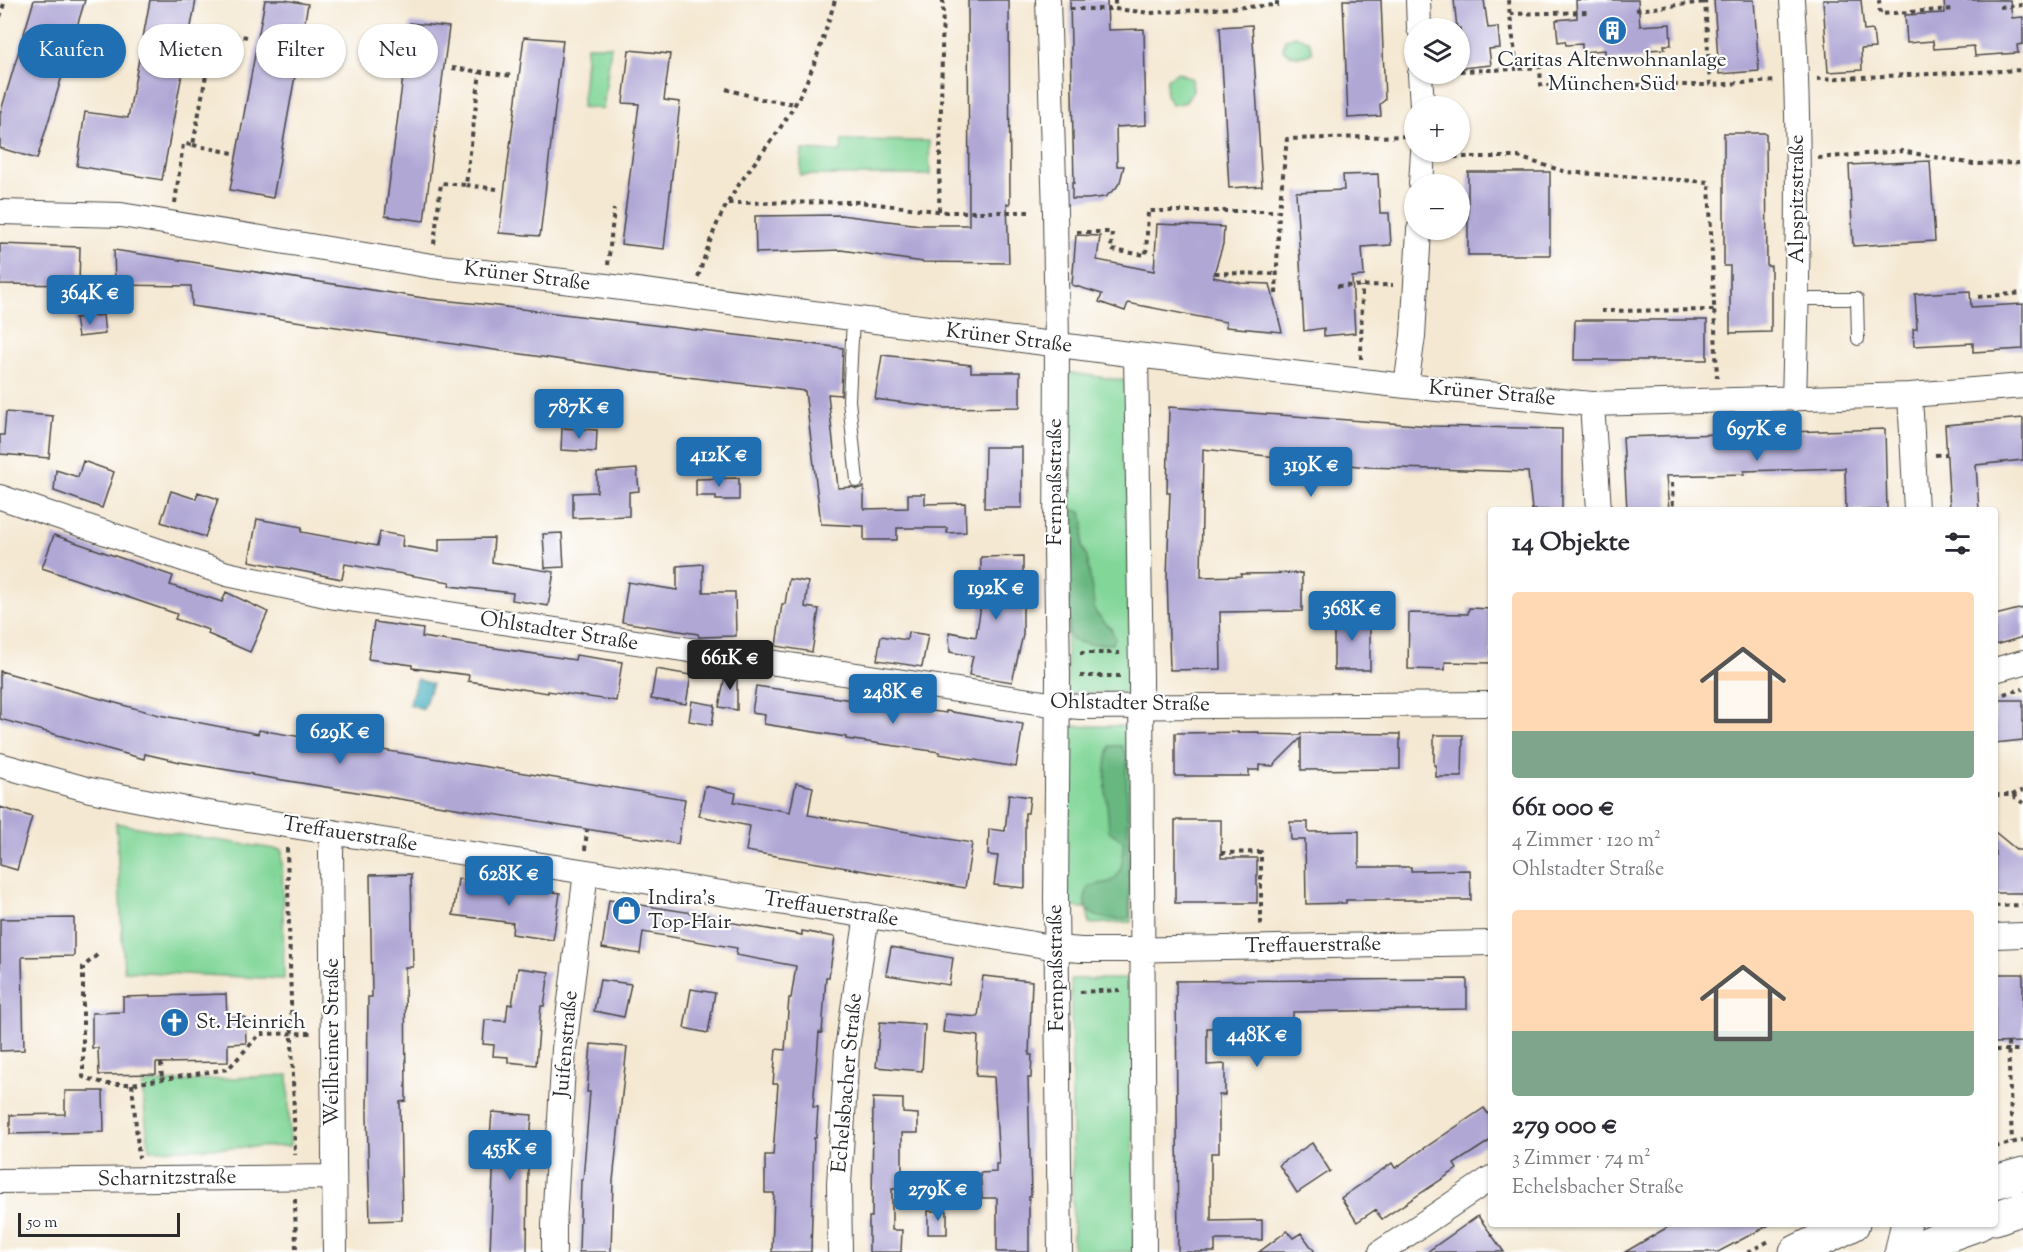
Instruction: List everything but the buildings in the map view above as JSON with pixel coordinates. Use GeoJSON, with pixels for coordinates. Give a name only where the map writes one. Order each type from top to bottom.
{"type":"FeatureCollection","features":[{"type":"Feature","properties":{"kind":"main road"},"geometry":{"type":"LineString","coordinates":[[1998,1181],[2023,1174]]}},
{"type":"Feature","properties":{"kind":"main road"},"geometry":{"type":"LineString","coordinates":[[1998,1217],[2023,1208]]}},
{"type":"Feature","properties":{"kind":"main road"},"geometry":{"type":"LineString","coordinates":[[1796,1252],[1847,1227]]}},
{"type":"Feature","properties":{"kind":"main road"},"geometry":{"type":"LineString","coordinates":[[1909,1252],[1970,1227]]}},
{"type":"Feature","properties":{"kind":"street"},"geometry":{"type":"LineString","coordinates":[[1418,0],[1419,18]]}},
{"type":"Feature","properties":{"kind":"street","name":"Alpspitzstraße"},"geometry":{"type":"LineString","coordinates":[[1792,0],[1798,79],[1794,399]]}},
{"type":"Feature","properties":{"kind":"street","name":"Fernpaßstraße"},"geometry":{"type":"LineString","coordinates":[[1048,5],[1057,345],[1057,948],[1060,1252]]}},
{"type":"Feature","properties":{"kind":"street","name":"Krüner Straße"},"geometry":{"type":"LineString","coordinates":[[0,212],[121,215],[432,266],[606,286],[1136,355],[1406,386],[1592,404],[1910,395],[2023,386]]}},
{"type":"Feature","properties":{"kind":"street"},"geometry":{"type":"LineString","coordinates":[[1406,386],[1413,336],[1418,240]]}},
{"type":"Feature","properties":{"kind":"street"},"geometry":{"type":"LineString","coordinates":[[1136,355],[1141,665],[1144,1252]]}},
{"type":"Feature","properties":{"kind":"street"},"geometry":{"type":"LineString","coordinates":[[1910,395],[1916,507]]}},
{"type":"Feature","properties":{"kind":"street"},"geometry":{"type":"LineString","coordinates":[[1592,404],[1599,507]]}},
{"type":"Feature","properties":{"kind":"street","name":"Ohlstadter Straße"},"geometry":{"type":"LineString","coordinates":[[0,497],[227,574],[335,597],[1057,705],[1080,707],[1488,704]]}},
{"type":"Feature","properties":{"kind":"street"},"geometry":{"type":"LineString","coordinates":[[1998,669],[2023,662]]}},
{"type":"Feature","properties":{"kind":"street","name":"Treffauerstraße"},"geometry":{"type":"LineString","coordinates":[[0,765],[90,790],[196,811],[333,832],[586,862],[1057,948],[1143,950],[1261,937],[1488,943]]}},
{"type":"Feature","properties":{"kind":"street","name":"Weilheimer Straße"},"geometry":{"type":"LineString","coordinates":[[333,832],[331,851],[335,1252]]}},
{"type":"Feature","properties":{"kind":"street","name":"Juifenstraße"},"geometry":{"type":"LineString","coordinates":[[554,1252],[564,1049],[586,862]]}},
{"type":"Feature","properties":{"kind":"street","name":"Echelsbacher Straße"},"geometry":{"type":"LineString","coordinates":[[840,1252],[839,1184],[847,1048],[867,915]]}},
{"type":"Feature","properties":{"kind":"street"},"geometry":{"type":"LineString","coordinates":[[1998,936],[2023,935]]}},
{"type":"Feature","properties":{"kind":"street","name":"Scharnitzstraße"},"geometry":{"type":"LineString","coordinates":[[0,1181],[334,1177]]}},
{"type":"Feature","properties":{"kind":"street"},"geometry":{"type":"LineString","coordinates":[[1381,1252],[1488,1180]]}},
{"type":"Feature","properties":{"kind":"street"},"geometry":{"type":"LineString","coordinates":[[1900,1252],[1905,1227]]}},
{"type":"Feature","properties":{"kind":"lane"},"geometry":{"type":"LineString","coordinates":[[1797,299],[1857,299],[1858,339]]}},
{"type":"Feature","properties":{"kind":"lane"},"geometry":{"type":"LineString","coordinates":[[853,319],[849,400],[856,481]]}},
{"type":"Feature","properties":{"kind":"path"},"geometry":{"type":"LineString","coordinates":[[0,16],[5,0]]}},
{"type":"Feature","properties":{"kind":"path"},"geometry":{"type":"LineString","coordinates":[[691,298],[708,247],[728,203],[778,134],[796,104],[820,52],[835,0]]}},
{"type":"Feature","properties":{"kind":"path"},"geometry":{"type":"LineString","coordinates":[[939,211],[943,0]]}},
{"type":"Feature","properties":{"kind":"path"},"geometry":{"type":"LineString","coordinates":[[1115,0],[1115,9]]}},
{"type":"Feature","properties":{"kind":"path"},"geometry":{"type":"LineString","coordinates":[[1048,5],[1150,13],[1277,5],[1277,0]]}},
{"type":"Feature","properties":{"kind":"path"},"geometry":{"type":"LineString","coordinates":[[1508,0],[1517,69]]}},
{"type":"Feature","properties":{"kind":"path"},"geometry":{"type":"LineString","coordinates":[[1879,0],[1880,14],[1954,9]]}},
{"type":"Feature","properties":{"kind":"path"},"geometry":{"type":"LineString","coordinates":[[1636,10],[1705,1],[1710,86]]}},
{"type":"Feature","properties":{"kind":"path"},"geometry":{"type":"LineString","coordinates":[[2000,7],[2023,5]]}},
{"type":"Feature","properties":{"kind":"path"},"geometry":{"type":"LineString","coordinates":[[1510,14],[1590,12]]}},
{"type":"Feature","properties":{"kind":"path"},"geometry":{"type":"LineString","coordinates":[[244,37],[248,38]]}},
{"type":"Feature","properties":{"kind":"path"},"geometry":{"type":"LineString","coordinates":[[1470,71],[1540,67],[1540,86],[1710,86],[1798,79],[2023,70]]}},
{"type":"Feature","properties":{"kind":"path"},"geometry":{"type":"LineString","coordinates":[[452,69],[513,76]]}},
{"type":"Feature","properties":{"kind":"path"},"geometry":{"type":"LineString","coordinates":[[466,185],[480,72]]}},
{"type":"Feature","properties":{"kind":"path"},"geometry":{"type":"LineString","coordinates":[[193,145],[205,78]]}},
{"type":"Feature","properties":{"kind":"path"},"geometry":{"type":"LineString","coordinates":[[726,89],[761,99],[796,104]]}},
{"type":"Feature","properties":{"kind":"path"},"geometry":{"type":"LineString","coordinates":[[1276,294],[1279,211],[1287,139],[1404,147]]}},
{"type":"Feature","properties":{"kind":"path"},"geometry":{"type":"LineString","coordinates":[[172,222],[183,144],[233,153]]}},
{"type":"Feature","properties":{"kind":"path"},"geometry":{"type":"LineString","coordinates":[[1798,160],[1901,151],[1973,164],[2023,163]]}},
{"type":"Feature","properties":{"kind":"path"},"geometry":{"type":"LineString","coordinates":[[1470,153],[1518,157],[1566,172],[1709,182],[1717,400]]}},
{"type":"Feature","properties":{"kind":"path"},"geometry":{"type":"LineString","coordinates":[[432,266],[441,183],[497,189]]}},
{"type":"Feature","properties":{"kind":"path"},"geometry":{"type":"LineString","coordinates":[[728,203],[858,202],[1055,222],[1112,232],[1112,250],[1146,255],[1148,211],[1279,211]]}},
{"type":"Feature","properties":{"kind":"path"},"geometry":{"type":"LineString","coordinates":[[606,286],[614,209]]}},
{"type":"Feature","properties":{"kind":"path"},"geometry":{"type":"LineString","coordinates":[[1215,273],[1277,274]]}},
{"type":"Feature","properties":{"kind":"path"},"geometry":{"type":"LineString","coordinates":[[1337,286],[1416,285]]}},
{"type":"Feature","properties":{"kind":"path"},"geometry":{"type":"LineString","coordinates":[[1361,381],[1362,286]]}},
{"type":"Feature","properties":{"kind":"path"},"geometry":{"type":"LineString","coordinates":[[1978,297],[2023,293]]}},
{"type":"Feature","properties":{"kind":"path"},"geometry":{"type":"LineString","coordinates":[[1601,311],[1715,310]]}},
{"type":"Feature","properties":{"kind":"path"},"geometry":{"type":"LineString","coordinates":[[1672,483],[1673,507]]}},
{"type":"Feature","properties":{"kind":"path"},"geometry":{"type":"LineString","coordinates":[[1058,664],[1141,665]]}},
{"type":"Feature","properties":{"kind":"path"},"geometry":{"type":"LineString","coordinates":[[1058,664],[1141,665]]}},
{"type":"Feature","properties":{"kind":"path"},"geometry":{"type":"LineString","coordinates":[[1998,695],[2023,689]]}},
{"type":"Feature","properties":{"kind":"path"},"geometry":{"type":"LineString","coordinates":[[1998,795],[2012,795],[2023,790]]}},
{"type":"Feature","properties":{"kind":"path"},"geometry":{"type":"LineString","coordinates":[[2012,795],[2023,803]]}},
{"type":"Feature","properties":{"kind":"path"},"geometry":{"type":"LineString","coordinates":[[586,862],[587,830]]}},
{"type":"Feature","properties":{"kind":"path"},"geometry":{"type":"LineString","coordinates":[[287,844],[293,1033],[296,1252]]}},
{"type":"Feature","properties":{"kind":"path"},"geometry":{"type":"LineString","coordinates":[[574,850],[586,862]]}},
{"type":"Feature","properties":{"kind":"path"},"geometry":{"type":"LineString","coordinates":[[1221,853],[1261,852],[1261,937]]}},
{"type":"Feature","properties":{"kind":"path"},"geometry":{"type":"LineString","coordinates":[[1998,906],[2023,905]]}},
{"type":"Feature","properties":{"kind":"path","name":"Treffauerstraße"},"geometry":{"type":"LineString","coordinates":[[1249,927],[1261,937],[1273,926]]}},
{"type":"Feature","properties":{"kind":"path"},"geometry":{"type":"LineString","coordinates":[[97,955],[83,967],[83,1077],[107,1084],[132,1084],[228,1070],[260,1034],[333,1032]]}},
{"type":"Feature","properties":{"kind":"path"},"geometry":{"type":"LineString","coordinates":[[1058,992],[1142,990]]}},
{"type":"Feature","properties":{"kind":"path"},"geometry":{"type":"LineString","coordinates":[[2008,1042],[2012,1142]]}},
{"type":"Feature","properties":{"kind":"path"},"geometry":{"type":"LineString","coordinates":[[1998,1050],[2023,1050]]}},
{"type":"Feature","properties":{"kind":"path"},"geometry":{"type":"LineString","coordinates":[[161,1063],[162,1080]]}},
{"type":"Feature","properties":{"kind":"path"},"geometry":{"type":"LineString","coordinates":[[132,1084],[141,1179]]}},
{"type":"Feature","properties":{"kind":"path"},"geometry":{"type":"LineString","coordinates":[[1998,1146],[2023,1140]]}},
{"type":"Feature","properties":{"kind":"green space"},"geometry":{"type":"Polygon","coordinates":[[[1296,36],[1309,41],[1313,52],[1305,56],[1298,56],[1283,50],[1285,39],[1296,36]]]}},
{"type":"Feature","properties":{"kind":"green space"},"geometry":{"type":"Polygon","coordinates":[[[587,46],[611,46],[603,109],[582,107],[587,46]]]}},
{"type":"Feature","properties":{"kind":"green space"},"geometry":{"type":"Polygon","coordinates":[[[1178,72],[1192,79],[1193,90],[1186,102],[1172,105],[1166,95],[1167,79],[1178,72]]]}},
{"type":"Feature","properties":{"kind":"green space"},"geometry":{"type":"Polygon","coordinates":[[[842,140],[929,141],[930,175],[800,175],[802,150],[841,152],[842,140]]]}},
{"type":"Feature","properties":{"kind":"green space"},"geometry":{"type":"Polygon","coordinates":[[[1065,372],[1127,381],[1130,692],[1067,693],[1065,372]]]}},
{"type":"Feature","properties":{"kind":"green space"},"geometry":{"type":"Polygon","coordinates":[[[1072,509],[1081,512],[1084,521],[1082,547],[1087,557],[1095,612],[1111,629],[1115,638],[1112,644],[1087,644],[1071,640],[1069,634],[1070,539],[1067,516],[1072,509]]]}},
{"type":"Feature","properties":{"kind":"green space"},"geometry":{"type":"Polygon","coordinates":[[[1065,726],[1130,726],[1131,922],[1089,924],[1088,908],[1066,907],[1065,726]]]}},
{"type":"Feature","properties":{"kind":"green space"},"geometry":{"type":"Polygon","coordinates":[[[1110,746],[1122,746],[1128,759],[1126,771],[1130,916],[1123,919],[1108,919],[1095,915],[1086,908],[1085,902],[1089,887],[1114,879],[1122,864],[1123,841],[1109,831],[1105,778],[1110,746]]]}},
{"type":"Feature","properties":{"kind":"green space"},"geometry":{"type":"Polygon","coordinates":[[[116,823],[282,850],[284,979],[124,971],[116,823]]]}},
{"type":"Feature","properties":{"kind":"green space"},"geometry":{"type":"Polygon","coordinates":[[[1071,979],[1133,979],[1134,1252],[1073,1252],[1071,979]]]}},
{"type":"Feature","properties":{"kind":"green space"},"geometry":{"type":"Polygon","coordinates":[[[288,1075],[290,1146],[149,1150],[142,1086],[149,1083],[288,1075]]]}},
{"type":"Feature","properties":{"kind":"water"},"geometry":{"type":"Polygon","coordinates":[[[417,679],[432,684],[423,709],[409,704],[417,679]]]}},
{"type":"Feature","properties":{"kind":"place","name":"Caritas Altenwohnanlage München Süd"},"geometry":{"type":"Point","coordinates":[1612,30]}},
{"type":"Feature","properties":{"kind":"place","name":"Indira's Top-Hair"},"geometry":{"type":"Point","coordinates":[627,911]}},
{"type":"Feature","properties":{"kind":"place","name":"St. Heinrich"},"geometry":{"type":"Point","coordinates":[175,1023]}}]}
